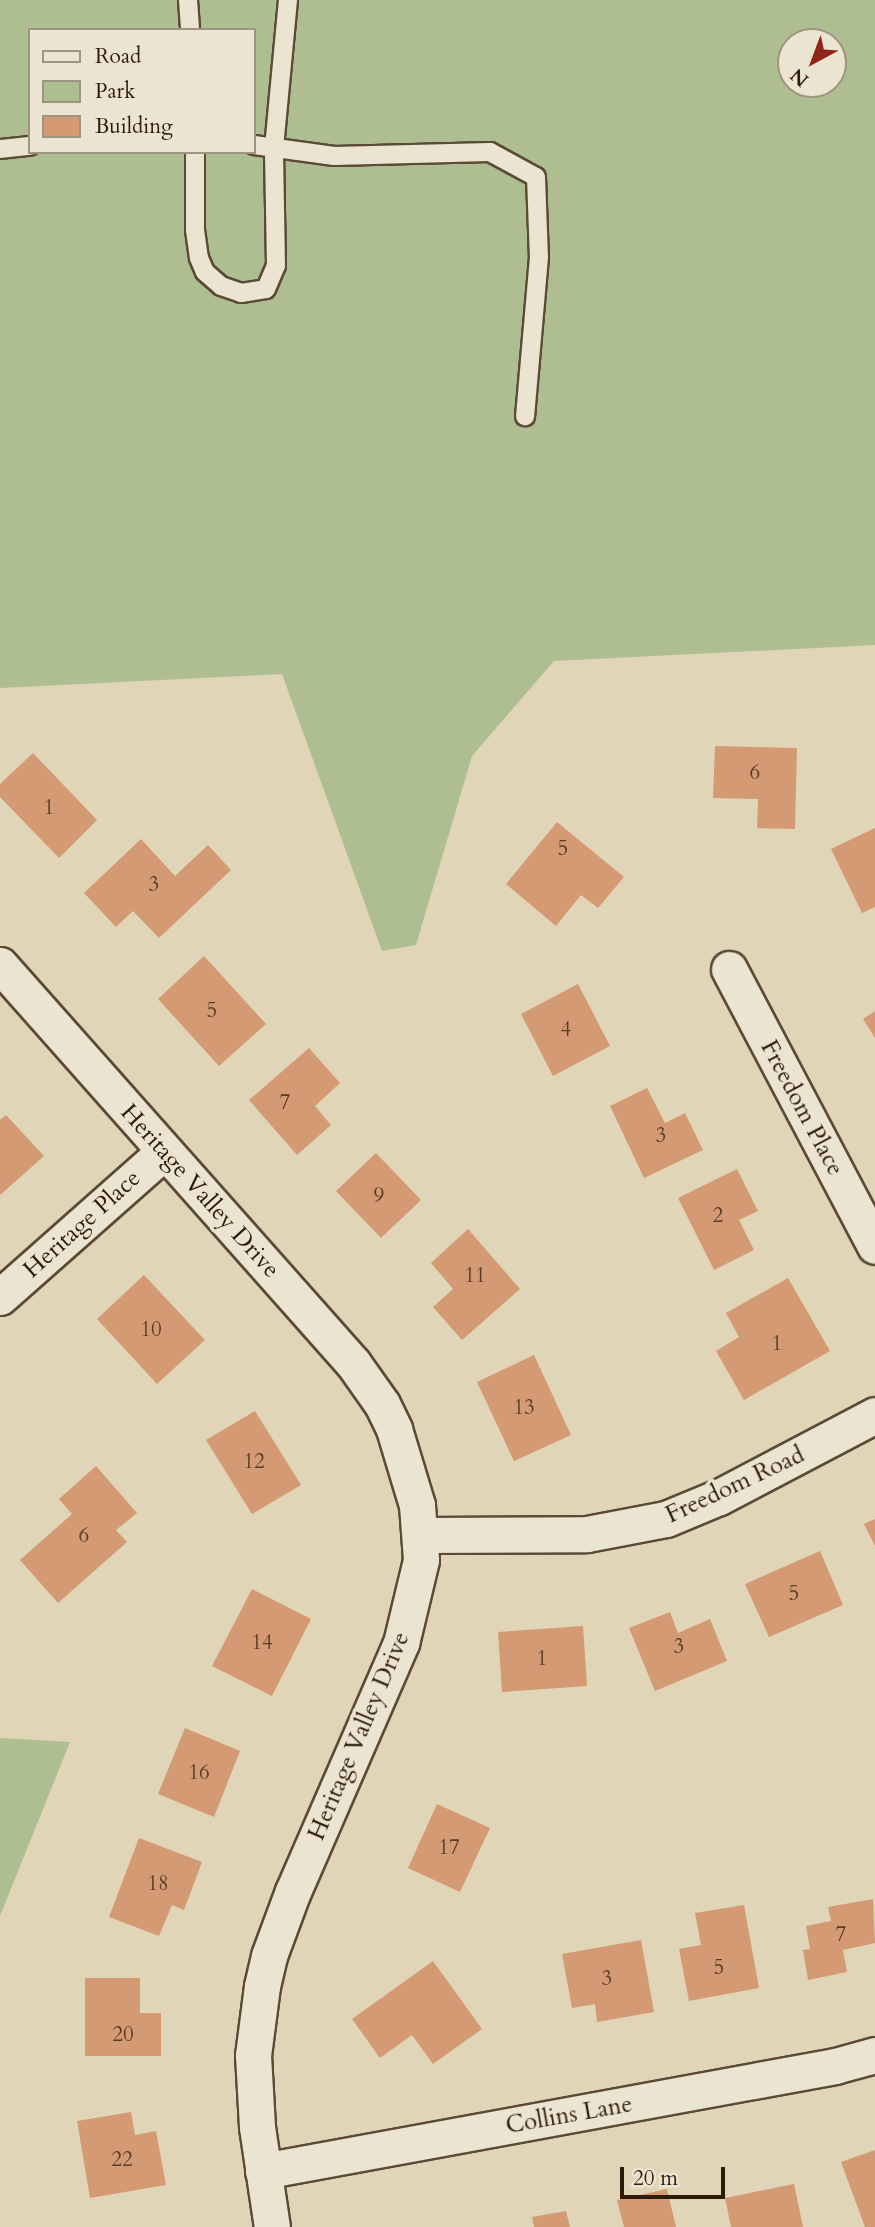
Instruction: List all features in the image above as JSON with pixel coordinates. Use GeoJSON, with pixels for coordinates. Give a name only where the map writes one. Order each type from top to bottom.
{"type":"FeatureCollection","features":[{"type":"Feature","properties":{"kind":"street","name":"Heritage Valley Drive"},"geometry":{"type":"LineString","coordinates":[[0,965],[330,1335],[366,1381],[382,1404],[402,1453],[417,1505],[421,1535],[417,1583],[401,1643],[293,1891],[269,1956],[253,2055],[263,2171],[272,2227]]}},
{"type":"Feature","properties":{"kind":"street","name":"Freedom Place"},"geometry":{"type":"LineString","coordinates":[[729,969],[875,1246]]}},
{"type":"Feature","properties":{"kind":"street","name":"Heritage Place"},"geometry":{"type":"LineString","coordinates":[[0,1297],[164,1152]]}},
{"type":"Feature","properties":{"kind":"street","name":"Freedom Road"},"geometry":{"type":"LineString","coordinates":[[421,1535],[587,1534],[654,1522],[696,1508],[875,1415]]}},
{"type":"Feature","properties":{"kind":"street","name":"Collins Lane"},"geometry":{"type":"LineString","coordinates":[[263,2171],[835,2066],[875,2055]]}},
{"type":"Feature","properties":{"kind":"lane"},"geometry":{"type":"LineString","coordinates":[[188,0],[190,28]]}},
{"type":"Feature","properties":{"kind":"lane"},"geometry":{"type":"LineString","coordinates":[[195,154],[195,230],[199,258],[205,272],[221,286],[241,293],[266,289],[276,266],[274,148],[288,0]]}},
{"type":"Feature","properties":{"kind":"lane"},"geometry":{"type":"LineString","coordinates":[[256,145],[334,156],[491,152],[536,177],[539,257],[525,415]]}},
{"type":"Feature","properties":{"kind":"lane"},"geometry":{"type":"LineString","coordinates":[[0,149],[28,146]]}},
{"type":"Feature","properties":{"kind":"green space"},"geometry":{"type":"Polygon","coordinates":[[[0,0],[875,0],[875,645],[554,661],[472,756],[416,945],[382,951],[282,674],[0,688],[0,0]]]}},
{"type":"Feature","properties":{"kind":"green space"},"geometry":{"type":"Polygon","coordinates":[[[0,1738],[70,1742],[0,1916],[0,1738]]]}},
{"type":"Feature","properties":{"kind":"building"},"geometry":{"type":"Polygon","coordinates":[[[715,746],[797,748],[795,829],[757,828],[758,799],[713,798],[715,746]]]}},
{"type":"Feature","properties":{"kind":"building"},"geometry":{"type":"Polygon","coordinates":[[[33,753],[97,820],[59,858],[0,797],[0,784],[33,753]]]}},
{"type":"Feature","properties":{"kind":"building"},"geometry":{"type":"Polygon","coordinates":[[[557,822],[624,877],[598,908],[581,895],[556,926],[506,884],[557,822]]]}},
{"type":"Feature","properties":{"kind":"building"},"geometry":{"type":"Polygon","coordinates":[[[875,828],[875,907],[862,913],[831,849],[875,828]]]}},
{"type":"Feature","properties":{"kind":"building"},"geometry":{"type":"Polygon","coordinates":[[[141,839],[175,876],[208,845],[231,870],[159,938],[133,911],[116,927],[84,893],[141,839]]]}},
{"type":"Feature","properties":{"kind":"building"},"geometry":{"type":"Polygon","coordinates":[[[204,956],[266,1024],[219,1066],[158,999],[204,956]]]}},
{"type":"Feature","properties":{"kind":"building"},"geometry":{"type":"Polygon","coordinates":[[[578,984],[610,1046],[553,1076],[521,1014],[578,984]]]}},
{"type":"Feature","properties":{"kind":"building"},"geometry":{"type":"Polygon","coordinates":[[[875,1011],[875,1038],[863,1019],[875,1011]]]}},
{"type":"Feature","properties":{"kind":"building"},"geometry":{"type":"Polygon","coordinates":[[[309,1048],[340,1083],[315,1106],[331,1125],[297,1155],[249,1100],[309,1048]]]}},
{"type":"Feature","properties":{"kind":"building"},"geometry":{"type":"Polygon","coordinates":[[[647,1088],[665,1123],[685,1113],[703,1150],[644,1178],[610,1106],[647,1088]]]}},
{"type":"Feature","properties":{"kind":"building"},"geometry":{"type":"Polygon","coordinates":[[[6,1115],[44,1156],[0,1195],[0,1120],[6,1115]]]}},
{"type":"Feature","properties":{"kind":"building"},"geometry":{"type":"Polygon","coordinates":[[[376,1153],[421,1200],[381,1238],[336,1191],[376,1153]]]}},
{"type":"Feature","properties":{"kind":"building"},"geometry":{"type":"Polygon","coordinates":[[[737,1169],[758,1211],[739,1220],[754,1250],[714,1270],[678,1198],[737,1169]]]}},
{"type":"Feature","properties":{"kind":"building"},"geometry":{"type":"Polygon","coordinates":[[[468,1229],[520,1289],[462,1340],[433,1307],[453,1289],[431,1263],[468,1229]]]}},
{"type":"Feature","properties":{"kind":"building"},"geometry":{"type":"Polygon","coordinates":[[[144,1275],[205,1340],[157,1384],[97,1319],[144,1275]]]}},
{"type":"Feature","properties":{"kind":"building"},"geometry":{"type":"Polygon","coordinates":[[[788,1278],[830,1351],[744,1400],[716,1351],[739,1337],[726,1313],[788,1278]]]}},
{"type":"Feature","properties":{"kind":"building"},"geometry":{"type":"Polygon","coordinates":[[[534,1355],[571,1435],[514,1461],[477,1382],[534,1355]]]}},
{"type":"Feature","properties":{"kind":"building"},"geometry":{"type":"Polygon","coordinates":[[[255,1411],[301,1485],[252,1514],[206,1440],[255,1411]]]}},
{"type":"Feature","properties":{"kind":"building"},"geometry":{"type":"Polygon","coordinates":[[[96,1466],[137,1513],[116,1530],[127,1542],[58,1603],[20,1560],[72,1514],[59,1499],[96,1466]]]}},
{"type":"Feature","properties":{"kind":"building"},"geometry":{"type":"Polygon","coordinates":[[[875,1519],[875,1546],[864,1524],[875,1519]]]}},
{"type":"Feature","properties":{"kind":"building"},"geometry":{"type":"Polygon","coordinates":[[[820,1551],[843,1605],[769,1637],[745,1584],[820,1551]]]}},
{"type":"Feature","properties":{"kind":"building"},"geometry":{"type":"Polygon","coordinates":[[[252,1589],[311,1619],[272,1696],[212,1666],[252,1589]]]}},
{"type":"Feature","properties":{"kind":"building"},"geometry":{"type":"Polygon","coordinates":[[[670,1612],[678,1633],[710,1619],[727,1661],[655,1691],[629,1628],[670,1612]]]}},
{"type":"Feature","properties":{"kind":"building"},"geometry":{"type":"Polygon","coordinates":[[[583,1626],[587,1686],[502,1692],[498,1632],[583,1626]]]}},
{"type":"Feature","properties":{"kind":"building"},"geometry":{"type":"Polygon","coordinates":[[[185,1728],[240,1751],[214,1817],[158,1794],[185,1728]]]}},
{"type":"Feature","properties":{"kind":"building"},"geometry":{"type":"Polygon","coordinates":[[[437,1804],[490,1828],[460,1892],[408,1868],[437,1804]]]}},
{"type":"Feature","properties":{"kind":"building"},"geometry":{"type":"Polygon","coordinates":[[[139,1838],[202,1862],[184,1910],[172,1905],[159,1936],[109,1917],[139,1838]]]}},
{"type":"Feature","properties":{"kind":"building"},"geometry":{"type":"Polygon","coordinates":[[[873,1899],[875,1943],[843,1950],[847,1972],[808,1980],[803,1950],[810,1949],[806,1926],[831,1921],[828,1907],[873,1899]]]}},
{"type":"Feature","properties":{"kind":"building"},"geometry":{"type":"Polygon","coordinates":[[[744,1905],[759,1988],[689,2001],[679,1949],[701,1945],[695,1913],[744,1905]]]}},
{"type":"Feature","properties":{"kind":"building"},"geometry":{"type":"Polygon","coordinates":[[[641,1940],[654,2012],[597,2022],[595,2004],[572,2008],[562,1954],[641,1940]]]}},
{"type":"Feature","properties":{"kind":"building"},"geometry":{"type":"Polygon","coordinates":[[[433,1961],[482,2029],[433,2064],[412,2035],[380,2058],[352,2019],[433,1961]]]}},
{"type":"Feature","properties":{"kind":"building"},"geometry":{"type":"Polygon","coordinates":[[[85,1978],[140,1978],[140,2013],[161,2013],[161,2056],[85,2056],[85,1978]]]}},
{"type":"Feature","properties":{"kind":"building"},"geometry":{"type":"Polygon","coordinates":[[[131,2112],[135,2135],[156,2131],[166,2185],[90,2198],[77,2121],[131,2112]]]}},
{"type":"Feature","properties":{"kind":"building"},"geometry":{"type":"Polygon","coordinates":[[[875,2150],[875,2227],[865,2227],[841,2162],[875,2150]]]}},
{"type":"Feature","properties":{"kind":"building"},"geometry":{"type":"Polygon","coordinates":[[[794,2184],[803,2227],[731,2227],[725,2198],[794,2184]]]}},
{"type":"Feature","properties":{"kind":"building"},"geometry":{"type":"Polygon","coordinates":[[[667,2189],[676,2227],[624,2227],[617,2200],[667,2189]]]}},
{"type":"Feature","properties":{"kind":"building"},"geometry":{"type":"Polygon","coordinates":[[[566,2211],[570,2227],[534,2227],[532,2217],[566,2211]]]}}]}
